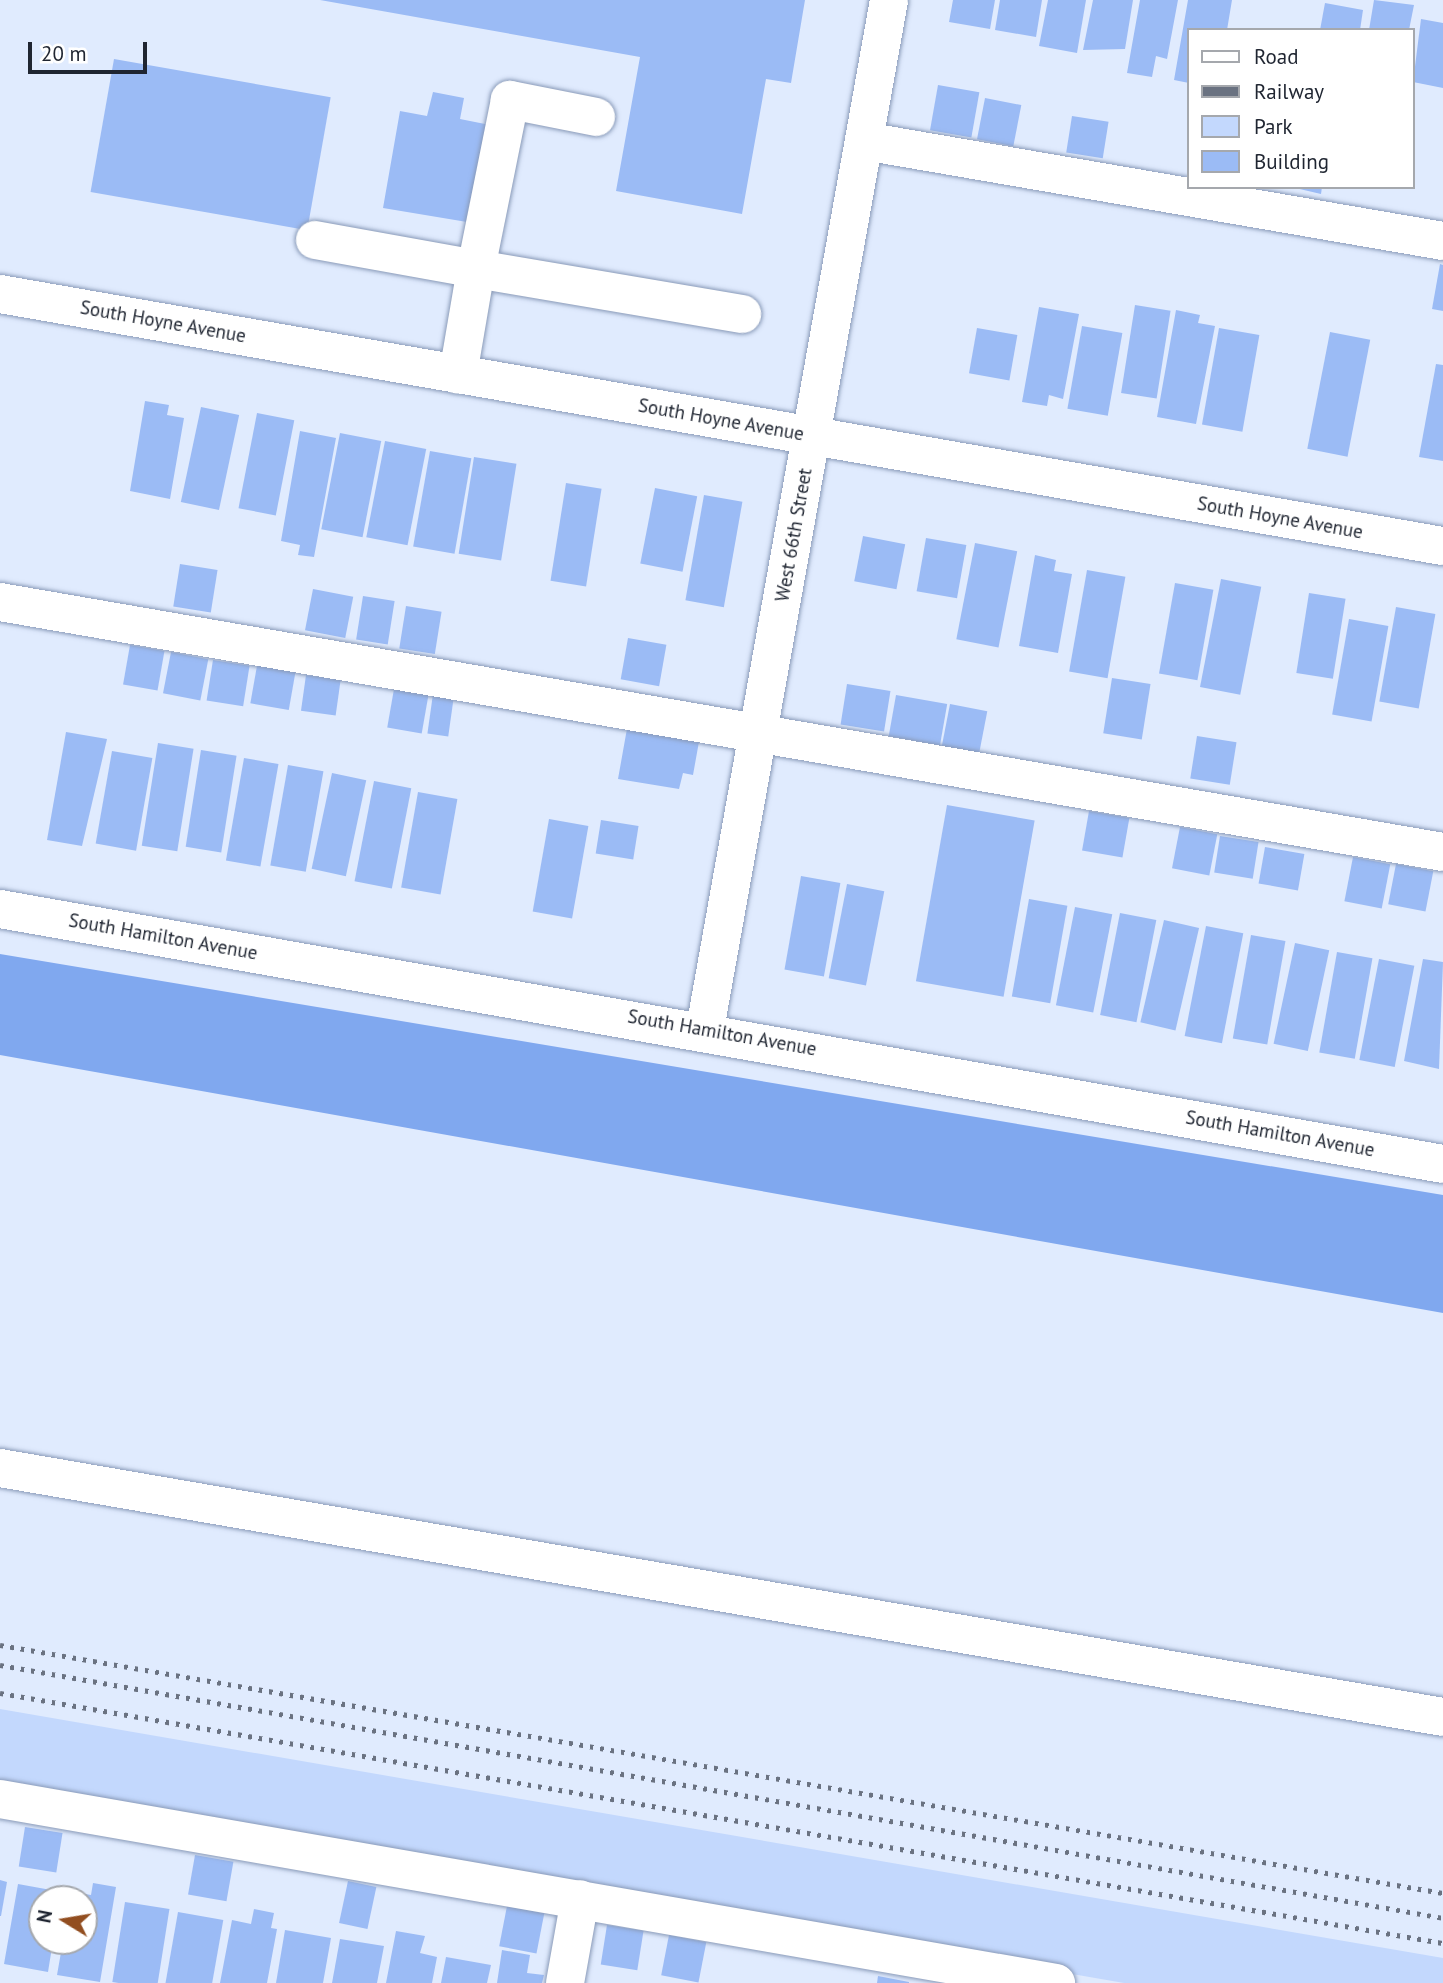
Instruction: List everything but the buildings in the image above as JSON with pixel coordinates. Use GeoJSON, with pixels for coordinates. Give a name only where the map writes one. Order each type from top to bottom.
{"type":"FeatureCollection","features":[{"type":"Feature","properties":{"kind":"street","name":"West 66th Street"},"geometry":{"type":"LineString","coordinates":[[705,1029],[889,0]]}},
{"type":"Feature","properties":{"kind":"street"},"geometry":{"type":"LineString","coordinates":[[458,374],[510,100],[596,117]]}},
{"type":"Feature","properties":{"kind":"street"},"geometry":{"type":"LineString","coordinates":[[864,141],[1443,241]]}},
{"type":"Feature","properties":{"kind":"street"},"geometry":{"type":"LineString","coordinates":[[315,240],[742,314]]}},
{"type":"Feature","properties":{"kind":"street","name":"South Hoyne Avenue"},"geometry":{"type":"LineString","coordinates":[[0,294],[1443,546]]}},
{"type":"Feature","properties":{"kind":"street"},"geometry":{"type":"LineString","coordinates":[[0,603],[1443,852]]}},
{"type":"Feature","properties":{"kind":"street","name":"South Hamilton Avenue"},"geometry":{"type":"LineString","coordinates":[[0,909],[705,1029],[1443,1164]]}},
{"type":"Feature","properties":{"kind":"street"},"geometry":{"type":"LineString","coordinates":[[0,1468],[1443,1717]]}},
{"type":"Feature","properties":{"kind":"street"},"geometry":{"type":"LineString","coordinates":[[0,1799],[1056,1983]]}},
{"type":"Feature","properties":{"kind":"street"},"geometry":{"type":"LineString","coordinates":[[565,1983],[580,1899]]}},
{"type":"Feature","properties":{"kind":"green space"},"geometry":{"type":"Polygon","coordinates":[[[0,1709],[1443,1958],[1443,1983],[1124,1983],[0,1787],[0,1709]]]}},
{"type":"Feature","properties":{"kind":"shaded area"},"geometry":{"type":"Polygon","coordinates":[[[0,954],[1443,1195],[1443,1313],[0,1055],[0,954]]]}},
{"type":"Feature","properties":{"kind":"railway"},"geometry":{"type":"LineString","coordinates":[[0,1645],[1443,1893]]}},
{"type":"Feature","properties":{"kind":"railway"},"geometry":{"type":"LineString","coordinates":[[0,1665],[1443,1918]]}},
{"type":"Feature","properties":{"kind":"railway"},"geometry":{"type":"LineString","coordinates":[[0,1693],[1443,1943]]}}]}
